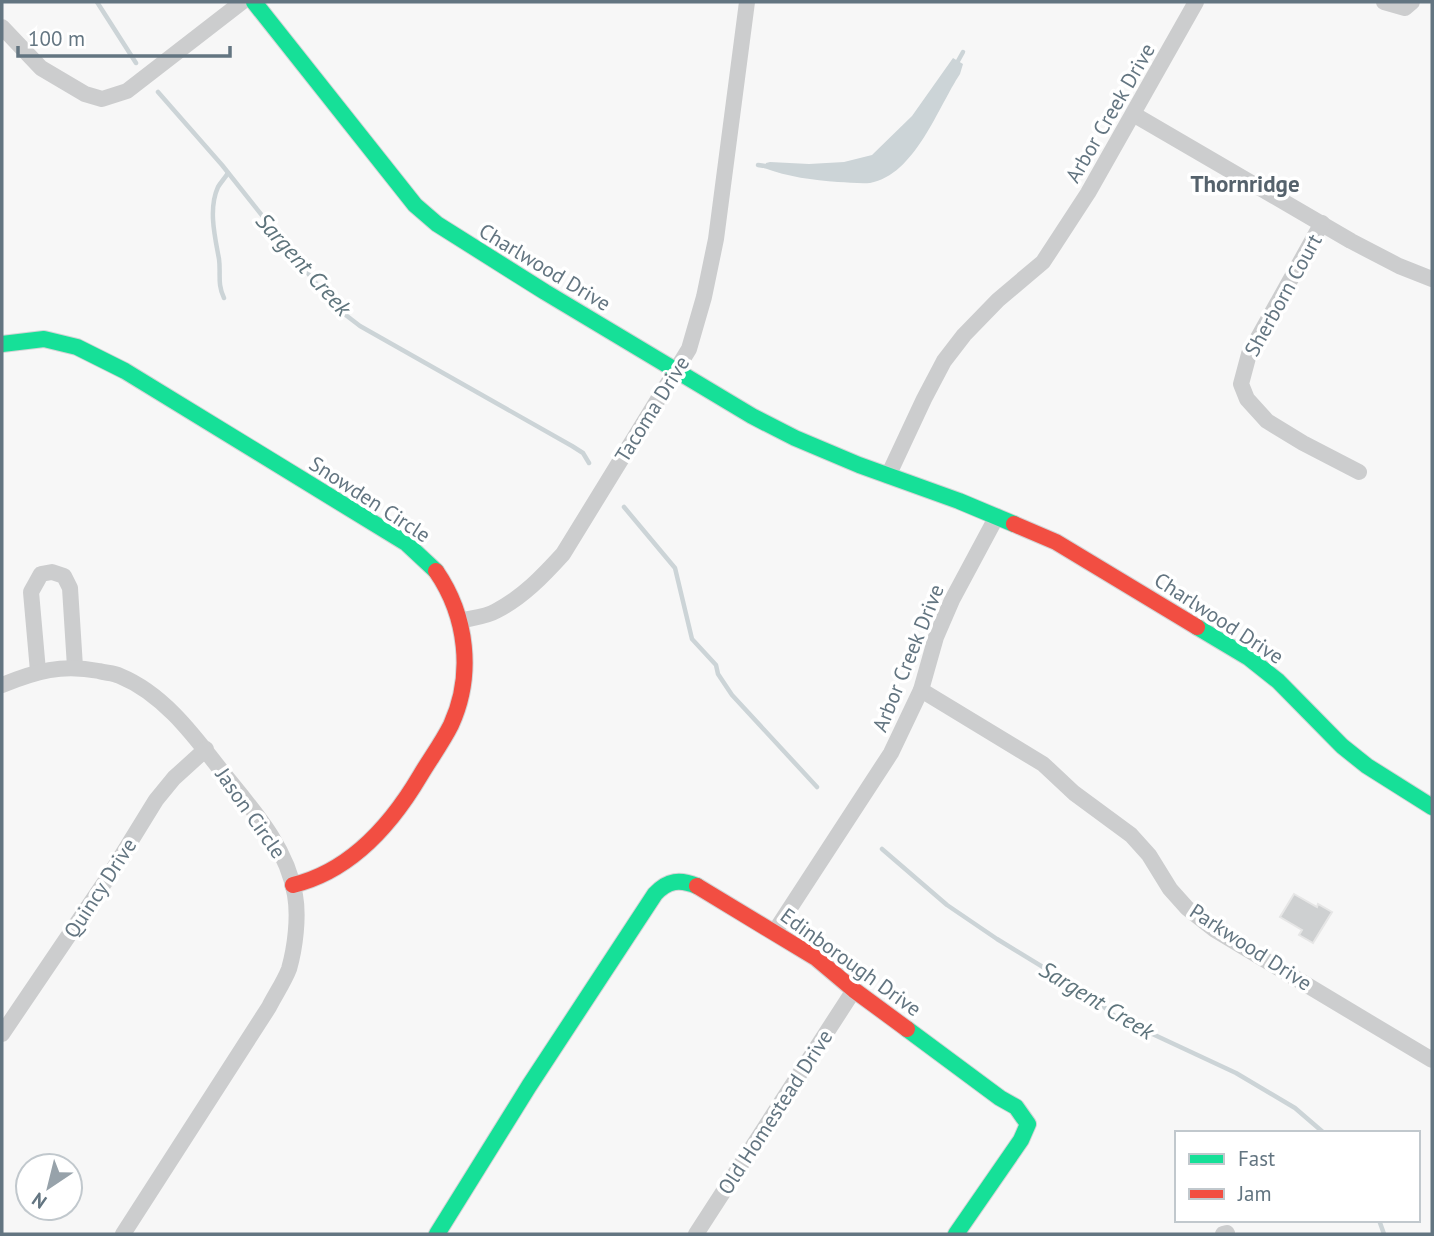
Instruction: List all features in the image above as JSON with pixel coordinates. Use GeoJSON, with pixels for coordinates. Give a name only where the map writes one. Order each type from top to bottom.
{"type":"FeatureCollection","features":[{"type":"Feature","properties":{"kind":"street"},"geometry":{"type":"LineString","coordinates":[[2,27],[41,68],[85,94],[103,99],[127,91],[242,2]]}},
{"type":"Feature","properties":{"kind":"street","name":"Charlwood Drive"},"geometry":{"type":"LineString","coordinates":[[254,2],[415,205],[463,242],[752,415],[795,438],[888,476]]}},
{"type":"Feature","properties":{"kind":"street","name":"Tacoma Drive"},"geometry":{"type":"LineString","coordinates":[[459,621],[494,612],[520,596],[563,554],[689,349],[704,297],[716,239],[747,2]]}},
{"type":"Feature","properties":{"kind":"street","name":"Arbor Creek Drive"},"geometry":{"type":"LineString","coordinates":[[888,476],[923,399],[944,361],[964,335],[998,300],[1043,262],[1088,193],[1196,2]]}},
{"type":"Feature","properties":{"kind":"street"},"geometry":{"type":"LineString","coordinates":[[1384,2],[1405,8],[1412,2]]}},
{"type":"Feature","properties":{"kind":"street"},"geometry":{"type":"LineString","coordinates":[[1133,114],[1351,241],[1399,266],[1432,279]]}},
{"type":"Feature","properties":{"kind":"street","name":"Sherborn Court"},"geometry":{"type":"LineString","coordinates":[[1322,223],[1249,354],[1241,384],[1247,399],[1267,421],[1359,472]]}},
{"type":"Feature","properties":{"kind":"street","name":"Snowden Circle"},"geometry":{"type":"LineString","coordinates":[[2,344],[44,340],[76,347],[125,371],[406,543],[432,565],[457,612],[464,644],[462,683],[455,716],[412,790],[387,825],[370,841],[310,882],[292,886]]}},
{"type":"Feature","properties":{"kind":"street"},"geometry":{"type":"LineString","coordinates":[[888,476],[997,516]]}},
{"type":"Feature","properties":{"kind":"street","name":"Charlwood Drive"},"geometry":{"type":"LineString","coordinates":[[997,516],[1056,542],[1250,658],[1278,681],[1342,746],[1367,766],[1432,807]]}},
{"type":"Feature","properties":{"kind":"street","name":"Arbor Creek Drive"},"geometry":{"type":"LineString","coordinates":[[775,931],[891,753],[921,690],[941,625],[997,516]]}},
{"type":"Feature","properties":{"kind":"street"},"geometry":{"type":"LineString","coordinates":[[38,671],[31,592],[41,574],[52,572],[64,576],[70,588],[75,667]]}},
{"type":"Feature","properties":{"kind":"street","name":"Jason Circle"},"geometry":{"type":"LineString","coordinates":[[2,685],[38,671],[75,667],[120,676],[148,692],[176,716],[206,749],[271,834],[287,866],[296,896],[296,929],[288,969],[269,1007],[123,1234]]}},
{"type":"Feature","properties":{"kind":"street","name":"Parkwood Drive"},"geometry":{"type":"LineString","coordinates":[[921,690],[1043,764],[1074,793],[1131,835],[1149,855],[1170,889],[1188,908],[1215,929],[1432,1059]]}},
{"type":"Feature","properties":{"kind":"street","name":"Quincy Drive"},"geometry":{"type":"LineString","coordinates":[[2,1034],[111,873],[156,800],[174,778],[206,749]]}},
{"type":"Feature","properties":{"kind":"street","name":"Edinborough Drive"},"geometry":{"type":"LineString","coordinates":[[437,1234],[529,1086],[659,887],[672,880],[687,881],[775,931],[816,958],[854,990],[1016,1107],[1028,1124],[1021,1140],[956,1234]]}},
{"type":"Feature","properties":{"kind":"street","name":"Old Homestead Drive"},"geometry":{"type":"LineString","coordinates":[[696,1234],[854,990]]}},
{"type":"Feature","properties":{"kind":"shaded area"},"geometry":{"type":"Polygon","coordinates":[[[953,58],[963,64],[960,74],[934,121],[912,154],[886,177],[870,183],[838,182],[801,178],[764,168],[766,163],[770,162],[844,162],[872,155],[912,116],[953,58]]]}},
{"type":"Feature","properties":{"kind":"building"},"geometry":{"type":"Polygon","coordinates":[[[1294,894],[1332,912],[1313,943],[1299,935],[1302,930],[1280,917],[1294,894]]]}},
{"type":"Feature","properties":{"kind":"waterway","name":"Sargent Creek"},"geometry":{"type":"LineString","coordinates":[[97,2],[136,63]]}},
{"type":"Feature","properties":{"kind":"waterway"},"geometry":{"type":"LineString","coordinates":[[958,61],[963,52]]}},
{"type":"Feature","properties":{"kind":"waterway","name":"Sargent Creek"},"geometry":{"type":"LineString","coordinates":[[158,92],[222,165],[334,306],[360,326],[572,446],[583,453],[589,463]]}},
{"type":"Feature","properties":{"kind":"waterway"},"geometry":{"type":"LineString","coordinates":[[758,165],[765,166]]}},
{"type":"Feature","properties":{"kind":"waterway"},"geometry":{"type":"LineString","coordinates":[[224,298],[214,232],[213,204],[218,187],[228,173]]}},
{"type":"Feature","properties":{"kind":"waterway","name":"Sargent Creek"},"geometry":{"type":"LineString","coordinates":[[624,507],[675,568],[692,639],[716,665],[718,674],[732,695],[817,787]]}},
{"type":"Feature","properties":{"kind":"waterway","name":"Sargent Creek"},"geometry":{"type":"LineString","coordinates":[[882,849],[947,905],[1092,997],[1116,1017],[1236,1073],[1295,1108],[1322,1131]]}},
{"type":"Feature","properties":{"kind":"waterway","name":"Sargent Creek"},"geometry":{"type":"LineString","coordinates":[[1380,1222],[1384,1234]]}},
{"type":"Feature","properties":{"kind":"traffic: fast"},"geometry":{"type":"LineString","coordinates":[[254,2],[415,205],[437,224],[752,416],[859,465],[1014,524]]}},
{"type":"Feature","properties":{"kind":"traffic: fast"},"geometry":{"type":"LineString","coordinates":[[2,344],[44,339],[77,347],[125,371],[406,543],[436,571]]}},
{"type":"Feature","properties":{"kind":"traffic: fast"},"geometry":{"type":"LineString","coordinates":[[1197,627],[1249,658],[1278,681],[1342,746],[1367,766],[1432,807]]}},
{"type":"Feature","properties":{"kind":"traffic: fast"},"geometry":{"type":"LineString","coordinates":[[437,1234],[529,1086],[655,894],[674,882],[697,886]]}},
{"type":"Feature","properties":{"kind":"traffic: fast"},"geometry":{"type":"LineString","coordinates":[[907,1029],[1016,1107],[1028,1124],[1021,1140],[956,1234]]}},
{"type":"Feature","properties":{"kind":"traffic: jam"},"geometry":{"type":"LineString","coordinates":[[1014,524],[1056,542],[1197,627]]}},
{"type":"Feature","properties":{"kind":"traffic: jam"},"geometry":{"type":"LineString","coordinates":[[293,885],[333,869],[367,844],[409,794],[451,725],[463,686],[464,646],[455,607],[436,571]]}},
{"type":"Feature","properties":{"kind":"traffic: jam"},"geometry":{"type":"LineString","coordinates":[[697,886],[816,958],[907,1029]]}},
{"type":"Feature","properties":{"kind":"district","name":"Thornridge"},"geometry":{"type":"Point","coordinates":[1245,183]}}]}
